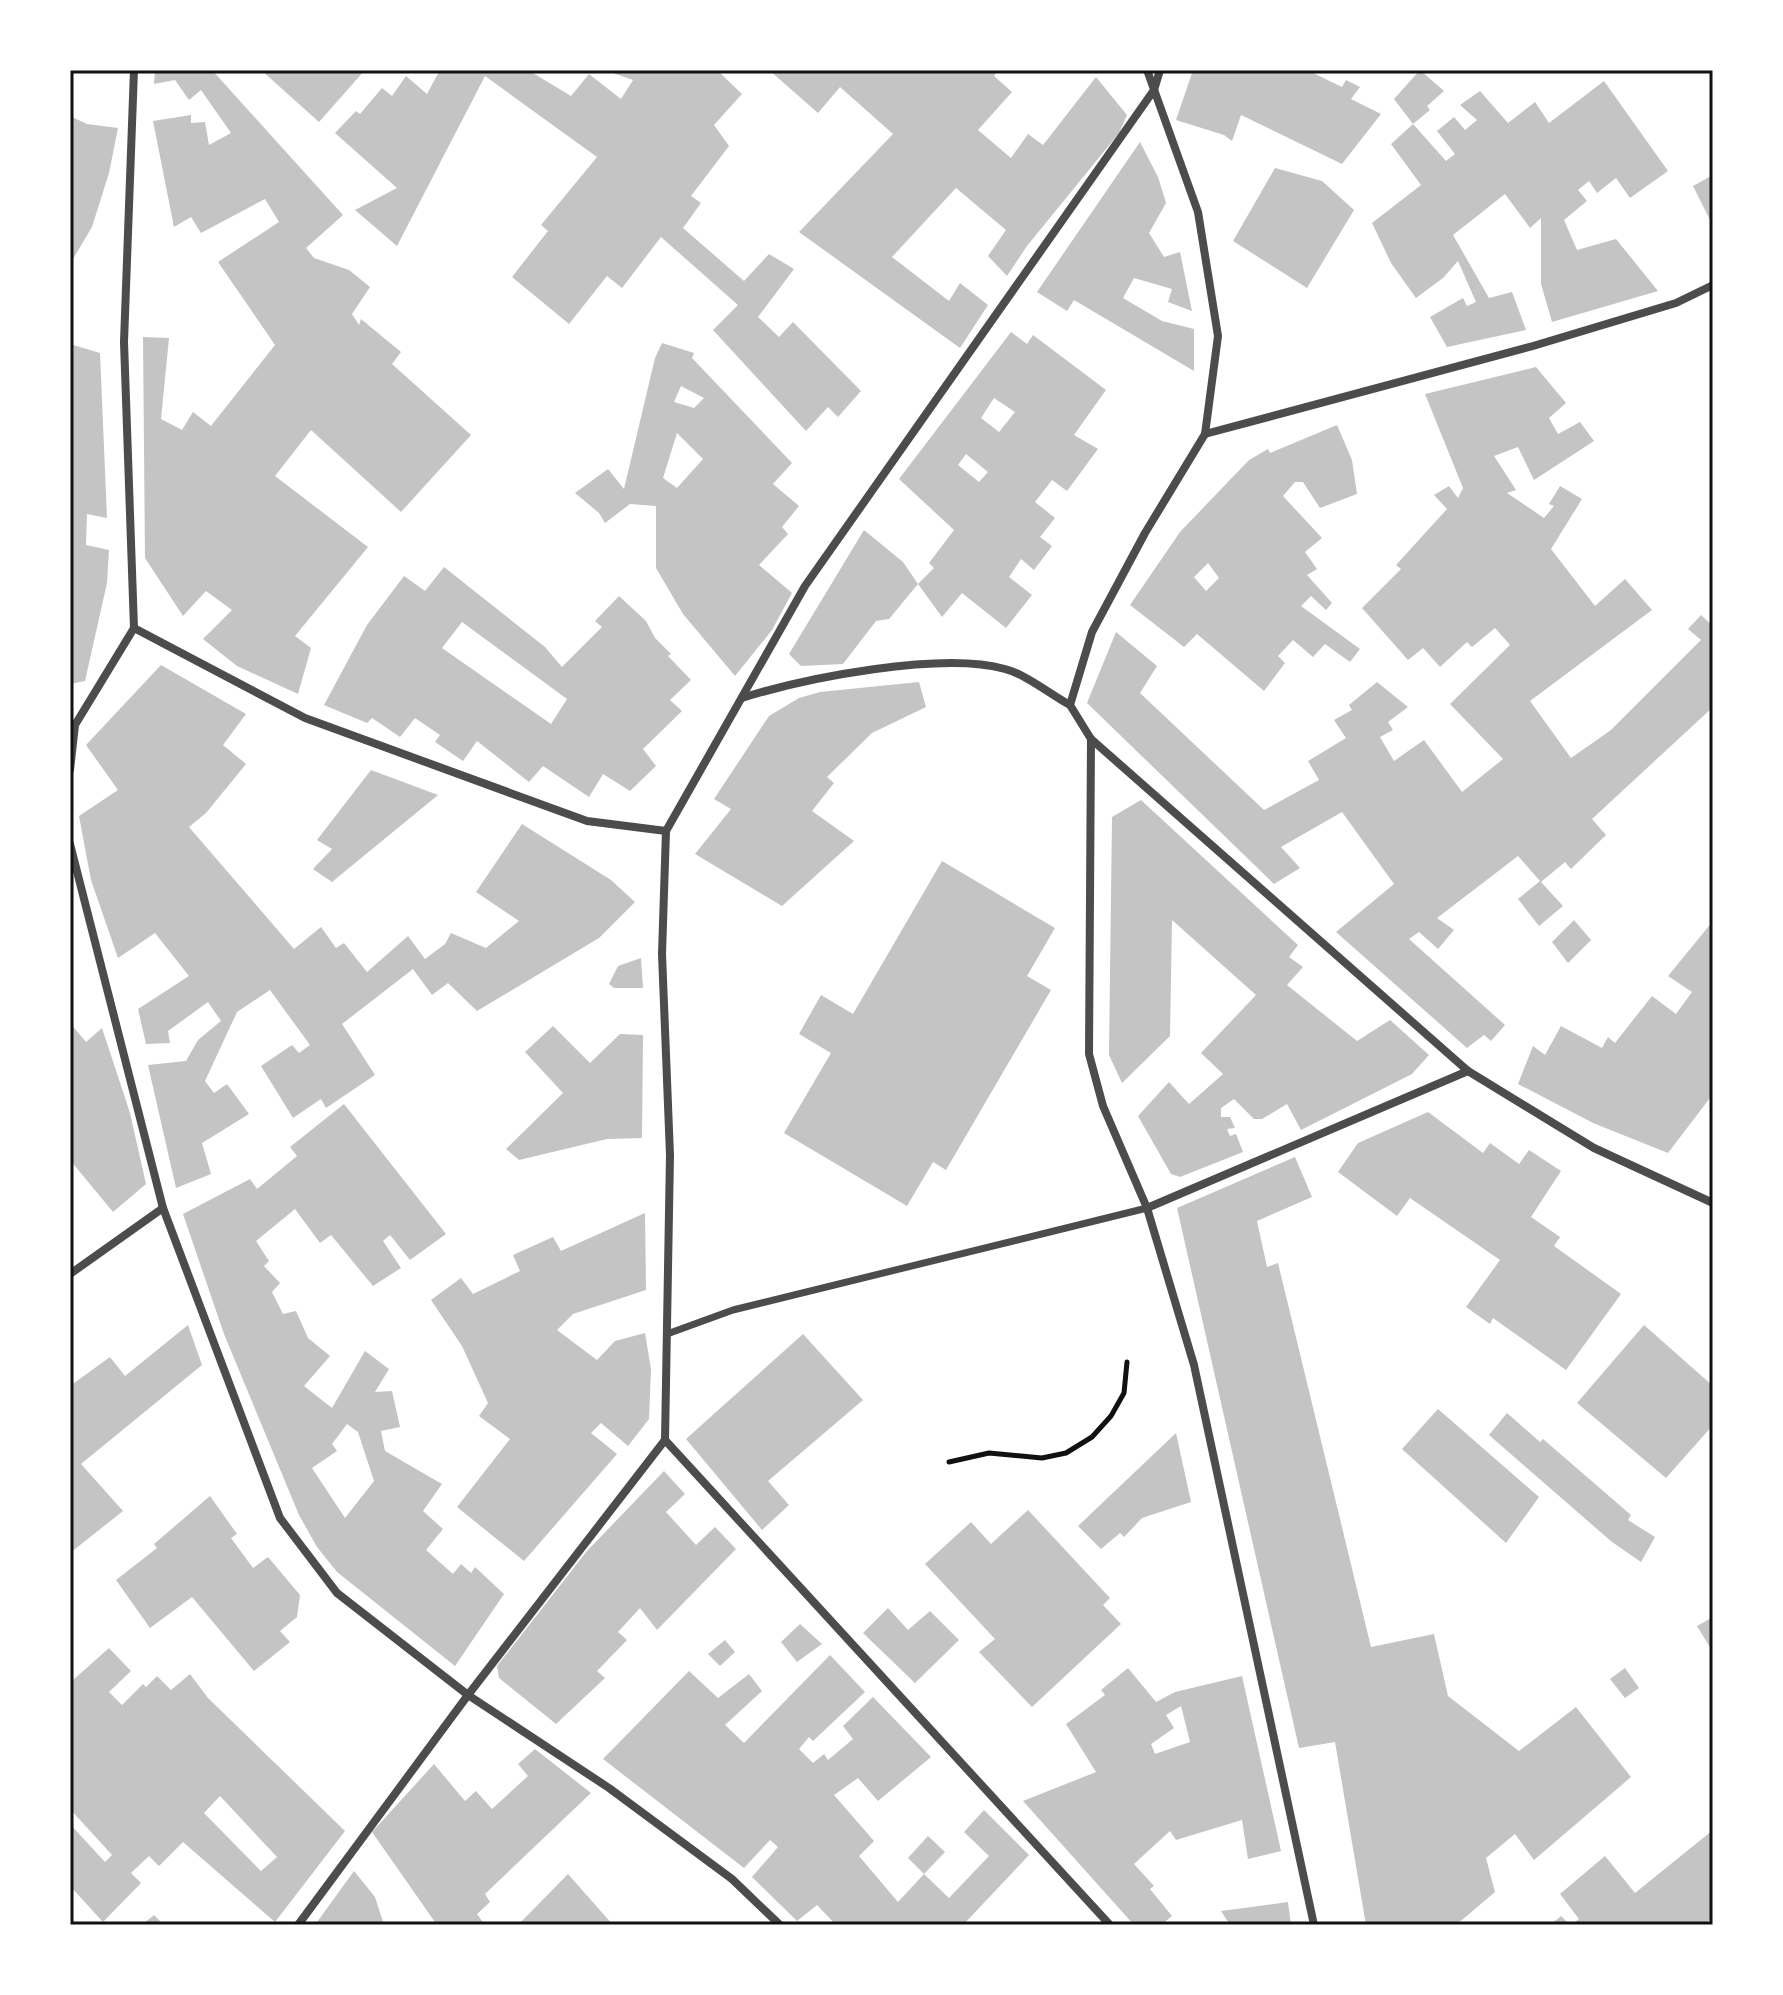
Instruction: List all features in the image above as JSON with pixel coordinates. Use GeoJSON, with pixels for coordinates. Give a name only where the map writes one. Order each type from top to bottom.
{"type":"FeatureCollection","features":[{"type":"Feature","properties":{"kind":"street"},"geometry":{"type":"LineString","coordinates":[[70,770],[72,725],[134,628],[124,342],[134,70]]}},
{"type":"Feature","properties":{"kind":"street"},"geometry":{"type":"LineString","coordinates":[[1070,705],[1092,632],[1145,533],[1205,434],[1218,336],[1198,212],[1147,70]]}},
{"type":"Feature","properties":{"kind":"street"},"geometry":{"type":"LineString","coordinates":[[298,1925],[468,1695],[665,1440],[670,1155],[662,954],[666,831],[805,586],[1154,90],[1160,70]]}},
{"type":"Feature","properties":{"kind":"street"},"geometry":{"type":"LineString","coordinates":[[1205,434],[1533,346],[1676,303],[1713,285]]}},
{"type":"Feature","properties":{"kind":"street"},"geometry":{"type":"LineString","coordinates":[[134,628],[305,718],[587,821],[666,831]]}},
{"type":"Feature","properties":{"kind":"street"},"geometry":{"type":"LineString","coordinates":[[741,698],[792,683],[958,663],[1007,669],[1070,705],[1091,739],[1468,1071],[1594,1148],[1713,1203]]}},
{"type":"Feature","properties":{"kind":"street"},"geometry":{"type":"LineString","coordinates":[[1091,739],[1089,1054],[1103,1106],[1147,1208],[1194,1365],[1314,1925]]}},
{"type":"Feature","properties":{"kind":"street"},"geometry":{"type":"LineString","coordinates":[[70,844],[163,1208],[280,1518],[337,1593],[468,1695],[609,1788],[732,1879],[780,1925]]}},
{"type":"Feature","properties":{"kind":"street"},"geometry":{"type":"LineString","coordinates":[[667,1334],[733,1310],[1147,1208],[1468,1071]]}},
{"type":"Feature","properties":{"kind":"street"},"geometry":{"type":"LineString","coordinates":[[70,1274],[163,1208]]}},
{"type":"Feature","properties":{"kind":"street"},"geometry":{"type":"LineString","coordinates":[[665,1440],[1110,1925]]}},
{"type":"Feature","properties":{"kind":"path"},"geometry":{"type":"LineString","coordinates":[[949,1462],[989,1453],[1042,1458],[1066,1453],[1092,1437],[1111,1416],[1124,1393],[1127,1362]]}},
{"type":"Feature","properties":{"kind":"building"},"geometry":{"type":"Polygon","coordinates":[[[155,70],[212,70],[343,215],[306,248],[314,258],[349,270],[370,287],[352,314],[359,325],[361,319],[401,352],[392,364],[471,435],[401,512],[311,430],[275,476],[368,547],[295,636],[311,648],[298,694],[237,666],[203,639],[232,610],[206,591],[183,616],[145,558],[143,337],[169,338],[161,419],[182,430],[193,412],[211,426],[275,345],[218,262],[279,222],[265,199],[201,233],[191,217],[174,227],[153,121],[191,115],[191,123],[205,122],[209,145],[231,133],[201,90],[189,100],[175,80],[154,84],[155,70]]]}},
{"type":"Feature","properties":{"kind":"building"},"geometry":{"type":"Polygon","coordinates":[[[261,70],[365,70],[319,122],[261,70]]]}},
{"type":"Feature","properties":{"kind":"building"},"geometry":{"type":"Polygon","coordinates":[[[440,70],[528,70],[571,96],[589,74],[621,99],[633,80],[604,70],[717,70],[742,94],[714,125],[729,146],[691,196],[701,203],[683,228],[744,281],[769,254],[794,269],[758,317],[779,337],[793,322],[861,391],[838,417],[828,407],[806,431],[713,330],[738,305],[661,237],[622,288],[607,276],[569,324],[512,277],[548,231],[541,225],[597,157],[485,76],[397,246],[355,210],[397,188],[335,133],[356,111],[360,114],[382,88],[392,96],[406,76],[427,94],[440,70]]]}},
{"type":"Feature","properties":{"kind":"building"},"geometry":{"type":"Polygon","coordinates":[[[769,70],[998,70],[994,76],[1012,92],[978,130],[1011,158],[1028,134],[1043,145],[1096,77],[1127,115],[1119,133],[1027,246],[1007,276],[988,256],[1006,230],[956,188],[892,257],[949,301],[960,283],[988,305],[960,348],[799,232],[893,134],[840,87],[818,113],[769,70]]]}},
{"type":"Feature","properties":{"kind":"building"},"geometry":{"type":"Polygon","coordinates":[[[1193,70],[1307,70],[1342,87],[1346,80],[1360,87],[1351,99],[1381,114],[1342,164],[1241,115],[1232,141],[1224,135],[1176,120],[1193,70]]]}},
{"type":"Feature","properties":{"kind":"building"},"geometry":{"type":"Polygon","coordinates":[[[1420,70],[1444,91],[1427,106],[1430,110],[1413,124],[1394,99],[1420,70]]]}},
{"type":"Feature","properties":{"kind":"building"},"geometry":{"type":"Polygon","coordinates":[[[1604,81],[1668,171],[1630,198],[1616,178],[1597,193],[1589,181],[1578,190],[1587,201],[1564,220],[1577,250],[1616,239],[1658,291],[1552,322],[1541,284],[1541,218],[1530,228],[1505,194],[1453,235],[1489,298],[1512,292],[1526,330],[1447,347],[1430,317],[1463,298],[1467,306],[1476,302],[1458,261],[1443,278],[1416,298],[1391,263],[1372,223],[1421,185],[1391,144],[1413,124],[1446,161],[1455,154],[1437,131],[1454,117],[1465,130],[1477,120],[1460,105],[1480,91],[1508,123],[1535,102],[1549,123],[1604,81]]]}},
{"type":"Feature","properties":{"kind":"building"},"geometry":{"type":"Polygon","coordinates":[[[70,116],[87,124],[118,128],[109,173],[92,227],[70,264],[70,116]]]}},
{"type":"Feature","properties":{"kind":"building"},"geometry":{"type":"Polygon","coordinates":[[[1140,142],[1158,177],[1166,203],[1149,233],[1164,257],[1180,252],[1192,311],[1168,302],[1172,289],[1134,278],[1123,298],[1162,321],[1194,329],[1194,371],[1074,300],[1067,311],[1037,292],[1140,142]]]}},
{"type":"Feature","properties":{"kind":"building"},"geometry":{"type":"Polygon","coordinates":[[[1275,168],[1322,181],[1354,210],[1307,288],[1233,241],[1275,168]]]}},
{"type":"Feature","properties":{"kind":"building"},"geometry":{"type":"Polygon","coordinates":[[[1713,175],[1713,226],[1693,186],[1713,175]]]}},
{"type":"Feature","properties":{"kind":"building"},"geometry":{"type":"Polygon","coordinates":[[[1011,332],[1027,344],[1033,335],[1106,390],[1074,435],[1098,449],[1067,491],[1052,480],[1035,502],[1055,518],[1040,537],[1052,546],[1034,570],[1021,559],[1009,577],[1032,595],[1006,628],[962,593],[942,617],[918,584],[934,568],[929,563],[954,530],[899,479],[1011,332]],[[994,398],[981,418],[999,432],[1015,412],[994,398]],[[966,454],[958,465],[979,482],[988,472],[966,454]]]}},
{"type":"Feature","properties":{"kind":"building"},"geometry":{"type":"Polygon","coordinates":[[[662,343],[694,353],[692,358],[792,463],[773,484],[799,506],[782,527],[788,534],[759,565],[792,593],[772,630],[735,676],[683,614],[656,568],[656,506],[630,504],[605,523],[599,513],[575,493],[608,469],[624,489],[655,358],[662,343]],[[681,386],[674,402],[694,408],[704,398],[681,386]],[[677,433],[663,478],[677,488],[703,459],[677,433]]]}},
{"type":"Feature","properties":{"kind":"building"},"geometry":{"type":"Polygon","coordinates":[[[70,344],[100,353],[107,518],[87,514],[86,545],[109,550],[107,583],[85,681],[70,684],[70,344]]]}},
{"type":"Feature","properties":{"kind":"building"},"geometry":{"type":"Polygon","coordinates":[[[1536,367],[1566,403],[1549,418],[1558,434],[1580,422],[1594,441],[1534,480],[1518,447],[1494,456],[1516,490],[1507,493],[1544,518],[1554,506],[1549,504],[1560,486],[1582,499],[1551,549],[1595,606],[1625,579],[1652,610],[1530,701],[1571,758],[1611,730],[1701,640],[1688,629],[1701,615],[1713,626],[1713,707],[1592,819],[1606,835],[1571,869],[1565,862],[1541,882],[1563,906],[1539,926],[1518,899],[1540,881],[1518,856],[1437,918],[1454,930],[1438,949],[1419,932],[1409,939],[1505,1025],[1491,1041],[1484,1035],[1467,1048],[1336,932],[1394,884],[1342,812],[1281,847],[1300,868],[1274,884],[1087,703],[1116,632],[1157,666],[1140,693],[1264,810],[1319,780],[1308,761],[1346,738],[1334,720],[1352,710],[1349,705],[1377,682],[1408,707],[1388,722],[1393,730],[1380,737],[1394,761],[1424,740],[1462,792],[1503,759],[1450,704],[1510,645],[1495,628],[1472,647],[1467,642],[1440,667],[1423,648],[1408,660],[1362,608],[1401,569],[1396,565],[1447,509],[1434,495],[1449,486],[1458,498],[1463,488],[1425,394],[1536,367]]]}},
{"type":"Feature","properties":{"kind":"building"},"geometry":{"type":"Polygon","coordinates":[[[1337,425],[1352,460],[1357,494],[1320,508],[1303,482],[1295,482],[1283,496],[1322,538],[1305,552],[1317,569],[1307,575],[1332,603],[1326,610],[1311,596],[1301,606],[1360,649],[1350,662],[1325,644],[1313,657],[1293,640],[1278,656],[1285,663],[1264,691],[1197,634],[1184,647],[1130,605],[1180,532],[1249,460],[1268,449],[1270,453],[1337,425]],[[1208,563],[1194,577],[1206,591],[1219,578],[1208,563]]]}},
{"type":"Feature","properties":{"kind":"building"},"geometry":{"type":"Polygon","coordinates":[[[864,530],[903,562],[918,584],[889,619],[876,621],[843,664],[801,666],[789,654],[864,530]]]}},
{"type":"Feature","properties":{"kind":"building"},"geometry":{"type":"Polygon","coordinates":[[[444,567],[545,647],[562,667],[602,627],[595,621],[619,596],[646,621],[655,638],[671,654],[668,656],[691,680],[670,700],[682,711],[643,749],[656,766],[630,791],[603,774],[589,797],[543,766],[529,782],[477,741],[463,761],[435,742],[440,735],[415,718],[400,737],[372,718],[367,723],[324,705],[367,625],[404,576],[425,591],[444,567]],[[462,622],[442,648],[551,724],[567,699],[462,622]]]}},
{"type":"Feature","properties":{"kind":"building"},"geometry":{"type":"Polygon","coordinates":[[[161,665],[246,714],[223,745],[246,764],[206,813],[189,827],[294,949],[321,927],[336,948],[344,943],[367,972],[408,936],[425,959],[445,944],[451,933],[486,948],[519,921],[476,892],[522,824],[611,880],[635,902],[599,938],[477,1011],[448,983],[432,995],[413,969],[342,1024],[375,1075],[326,1108],[321,1099],[293,1118],[261,1066],[292,1045],[299,1053],[310,1045],[270,990],[237,1012],[205,1081],[214,1093],[227,1084],[249,1114],[202,1143],[211,1174],[176,1188],[148,1065],[186,1061],[198,1040],[221,1021],[208,1002],[168,1031],[170,1043],[146,1044],[138,1009],[189,976],[155,933],[118,958],[91,880],[79,816],[118,790],[86,745],[161,665]]]}},
{"type":"Feature","properties":{"kind":"building"},"geometry":{"type":"Polygon","coordinates":[[[919,682],[926,707],[872,733],[827,777],[834,783],[812,811],[854,841],[782,906],[695,854],[731,809],[714,799],[769,716],[799,698],[820,692],[919,682]]]}},
{"type":"Feature","properties":{"kind":"building"},"geometry":{"type":"Polygon","coordinates":[[[371,770],[438,795],[332,882],[313,869],[332,849],[317,840],[371,770]]]}},
{"type":"Feature","properties":{"kind":"building"},"geometry":{"type":"Polygon","coordinates":[[[1141,800],[1298,945],[1289,957],[1303,967],[1287,985],[1357,1041],[1390,1020],[1429,1055],[1412,1074],[1301,1130],[1287,1104],[1262,1119],[1254,1119],[1234,1099],[1221,1108],[1221,1117],[1230,1117],[1235,1128],[1227,1129],[1230,1136],[1236,1134],[1243,1152],[1180,1177],[1171,1174],[1138,1116],[1169,1082],[1189,1104],[1223,1074],[1201,1053],[1256,995],[1172,920],[1170,1036],[1122,1083],[1109,1055],[1112,817],[1141,800]]]}},
{"type":"Feature","properties":{"kind":"building"},"geometry":{"type":"Polygon","coordinates":[[[942,861],[1055,928],[1027,976],[1051,990],[946,1170],[933,1162],[907,1206],[784,1133],[831,1053],[799,1034],[821,995],[853,1014],[942,861]]]}},
{"type":"Feature","properties":{"kind":"building"},"geometry":{"type":"Polygon","coordinates":[[[1574,920],[1591,940],[1568,963],[1552,942],[1574,920]]]}},
{"type":"Feature","properties":{"kind":"building"},"geometry":{"type":"Polygon","coordinates":[[[1713,921],[1713,1094],[1668,1153],[1593,1123],[1518,1084],[1533,1046],[1545,1055],[1561,1026],[1602,1048],[1608,1037],[1615,1043],[1652,996],[1676,1014],[1692,992],[1668,976],[1713,921]]]}},
{"type":"Feature","properties":{"kind":"building"},"geometry":{"type":"Polygon","coordinates":[[[641,958],[643,988],[614,988],[609,984],[618,966],[641,958]]]}},
{"type":"Feature","properties":{"kind":"building"},"geometry":{"type":"Polygon","coordinates":[[[70,1023],[86,1042],[102,1028],[130,1113],[146,1184],[113,1212],[70,1160],[70,1023]]]}},
{"type":"Feature","properties":{"kind":"building"},"geometry":{"type":"Polygon","coordinates":[[[553,1026],[590,1063],[620,1034],[643,1035],[642,1138],[607,1139],[519,1160],[506,1149],[563,1093],[525,1052],[553,1026]]]}},
{"type":"Feature","properties":{"kind":"building"},"geometry":{"type":"Polygon","coordinates":[[[344,1104],[446,1234],[410,1260],[390,1235],[383,1241],[401,1268],[373,1286],[331,1235],[320,1243],[295,1209],[256,1241],[269,1261],[264,1266],[280,1283],[272,1292],[283,1314],[296,1311],[308,1338],[330,1356],[304,1386],[332,1408],[365,1351],[389,1369],[375,1392],[392,1391],[400,1427],[381,1431],[385,1451],[442,1484],[423,1511],[443,1529],[426,1550],[453,1574],[461,1564],[471,1573],[475,1567],[504,1594],[455,1666],[337,1572],[317,1547],[299,1515],[224,1334],[183,1214],[250,1179],[257,1189],[297,1156],[290,1147],[344,1104]],[[347,1424],[332,1444],[337,1451],[312,1468],[345,1518],[374,1481],[358,1432],[347,1424]]]}},
{"type":"Feature","properties":{"kind":"building"},"geometry":{"type":"Polygon","coordinates":[[[1428,1112],[1483,1153],[1490,1143],[1519,1164],[1529,1150],[1561,1171],[1531,1217],[1560,1237],[1554,1246],[1621,1294],[1566,1370],[1493,1318],[1490,1324],[1466,1307],[1500,1260],[1410,1198],[1397,1216],[1338,1172],[1358,1143],[1428,1112]]]}},
{"type":"Feature","properties":{"kind":"building"},"geometry":{"type":"Polygon","coordinates":[[[1295,1157],[1312,1197],[1257,1221],[1267,1267],[1278,1263],[1371,1647],[1434,1634],[1448,1696],[1519,1751],[1576,1707],[1631,1777],[1534,1860],[1515,1834],[1486,1858],[1495,1892],[1456,1925],[1366,1925],[1335,1742],[1299,1748],[1177,1208],[1295,1157]]]}},
{"type":"Feature","properties":{"kind":"building"},"geometry":{"type":"Polygon","coordinates":[[[645,1213],[646,1290],[573,1314],[557,1330],[597,1360],[615,1341],[645,1333],[651,1369],[649,1419],[628,1446],[601,1423],[591,1433],[617,1454],[524,1561],[457,1507],[510,1439],[479,1416],[488,1403],[462,1346],[431,1300],[461,1278],[473,1294],[520,1271],[513,1255],[553,1237],[561,1251],[645,1213]]]}},
{"type":"Feature","properties":{"kind":"building"},"geometry":{"type":"Polygon","coordinates":[[[188,1325],[202,1365],[81,1464],[123,1511],[70,1553],[70,1386],[110,1357],[125,1376],[188,1325]]]}},
{"type":"Feature","properties":{"kind":"building"},"geometry":{"type":"Polygon","coordinates":[[[1644,1325],[1713,1386],[1713,1425],[1666,1478],[1577,1403],[1644,1325]]]}},
{"type":"Feature","properties":{"kind":"building"},"geometry":{"type":"Polygon","coordinates":[[[803,1334],[863,1400],[768,1481],[789,1505],[762,1530],[686,1439],[803,1334]]]}},
{"type":"Feature","properties":{"kind":"building"},"geometry":{"type":"Polygon","coordinates":[[[1438,1409],[1539,1497],[1506,1543],[1402,1449],[1438,1409]]]}},
{"type":"Feature","properties":{"kind":"building"},"geometry":{"type":"Polygon","coordinates":[[[1507,1413],[1540,1442],[1543,1439],[1631,1515],[1628,1520],[1655,1537],[1641,1562],[1612,1542],[1489,1435],[1507,1413]]]}},
{"type":"Feature","properties":{"kind":"building"},"geometry":{"type":"Polygon","coordinates":[[[1176,1433],[1191,1502],[1142,1518],[1124,1537],[1120,1533],[1101,1549],[1078,1526],[1176,1433]]]}},
{"type":"Feature","properties":{"kind":"building"},"geometry":{"type":"Polygon","coordinates":[[[664,1471],[685,1494],[666,1512],[696,1545],[715,1527],[736,1549],[657,1630],[640,1608],[618,1632],[627,1640],[597,1671],[605,1678],[556,1724],[499,1678],[497,1666],[587,1551],[664,1471]]]}},
{"type":"Feature","properties":{"kind":"building"},"geometry":{"type":"Polygon","coordinates":[[[210,1496],[237,1534],[231,1538],[253,1568],[268,1557],[300,1595],[297,1617],[280,1631],[290,1642],[254,1671],[192,1597],[150,1628],[116,1580],[157,1548],[154,1544],[210,1496]]]}},
{"type":"Feature","properties":{"kind":"building"},"geometry":{"type":"Polygon","coordinates":[[[1028,1510],[1110,1598],[1103,1605],[1121,1624],[1032,1707],[979,1652],[995,1639],[925,1564],[971,1522],[991,1544],[1028,1510]]]}},
{"type":"Feature","properties":{"kind":"building"},"geometry":{"type":"Polygon","coordinates":[[[888,1608],[908,1630],[930,1611],[959,1640],[915,1683],[863,1633],[888,1608]]]}},
{"type":"Feature","properties":{"kind":"building"},"geometry":{"type":"Polygon","coordinates":[[[1713,1617],[1713,1652],[1697,1626],[1713,1617]]]}},
{"type":"Feature","properties":{"kind":"building"},"geometry":{"type":"Polygon","coordinates":[[[800,1624],[822,1644],[797,1662],[781,1642],[800,1624]]]}},
{"type":"Feature","properties":{"kind":"building"},"geometry":{"type":"Polygon","coordinates":[[[725,1640],[735,1652],[720,1666],[708,1654],[725,1640]]]}},
{"type":"Feature","properties":{"kind":"building"},"geometry":{"type":"Polygon","coordinates":[[[109,1648],[131,1671],[109,1692],[122,1705],[143,1684],[146,1687],[157,1676],[171,1690],[190,1674],[208,1698],[345,1831],[275,1922],[183,1842],[159,1866],[149,1856],[131,1873],[141,1883],[103,1922],[70,1886],[70,1824],[105,1862],[112,1855],[70,1809],[70,1676],[73,1680],[109,1648]],[[220,1796],[204,1813],[261,1871],[277,1857],[220,1796]]]}},
{"type":"Feature","properties":{"kind":"building"},"geometry":{"type":"Polygon","coordinates":[[[830,1655],[865,1692],[813,1741],[809,1737],[799,1749],[813,1763],[824,1754],[828,1760],[853,1739],[843,1726],[873,1697],[931,1757],[878,1801],[858,1778],[834,1795],[874,1841],[859,1856],[898,1902],[924,1874],[949,1898],[989,1856],[964,1832],[984,1810],[1029,1855],[963,1925],[836,1925],[817,1905],[797,1921],[752,1877],[778,1847],[770,1840],[744,1868],[603,1759],[689,1671],[718,1698],[749,1674],[762,1691],[725,1725],[744,1743],[830,1655]]]}},
{"type":"Feature","properties":{"kind":"building"},"geometry":{"type":"Polygon","coordinates":[[[1128,1668],[1156,1702],[1175,1692],[1242,1676],[1281,1851],[1248,1859],[1242,1820],[1176,1840],[1170,1831],[1134,1864],[1154,1886],[1150,1889],[1172,1916],[1161,1925],[1134,1925],[1023,1801],[1096,1772],[1066,1724],[1105,1695],[1101,1690],[1128,1668]],[[1181,1706],[1166,1715],[1174,1728],[1151,1744],[1155,1754],[1190,1742],[1181,1706]]]}},
{"type":"Feature","properties":{"kind":"building"},"geometry":{"type":"Polygon","coordinates":[[[1625,1668],[1639,1688],[1625,1698],[1610,1679],[1625,1668]]]}},
{"type":"Feature","properties":{"kind":"building"},"geometry":{"type":"Polygon","coordinates":[[[535,1749],[591,1793],[485,1894],[490,1902],[477,1914],[485,1925],[437,1925],[372,1832],[434,1764],[465,1801],[476,1791],[492,1809],[528,1776],[518,1764],[535,1749]]]}},
{"type":"Feature","properties":{"kind":"building"},"geometry":{"type":"Polygon","coordinates":[[[1713,1830],[1713,1917],[1704,1925],[1571,1925],[1579,1919],[1560,1894],[1605,1856],[1635,1893],[1713,1830]]]}},
{"type":"Feature","properties":{"kind":"building"},"geometry":{"type":"Polygon","coordinates":[[[928,1836],[945,1852],[924,1874],[908,1858],[928,1836]]]}},
{"type":"Feature","properties":{"kind":"building"},"geometry":{"type":"Polygon","coordinates":[[[354,1871],[375,1897],[384,1925],[315,1925],[354,1871]]]}},
{"type":"Feature","properties":{"kind":"building"},"geometry":{"type":"Polygon","coordinates":[[[568,1874],[613,1925],[518,1925],[568,1874]]]}},
{"type":"Feature","properties":{"kind":"building"},"geometry":{"type":"Polygon","coordinates":[[[1288,1902],[1291,1925],[1230,1925],[1221,1911],[1288,1902]]]}},
{"type":"Feature","properties":{"kind":"building"},"geometry":{"type":"Polygon","coordinates":[[[154,1915],[164,1925],[142,1925],[154,1915]]]}},
{"type":"Feature","properties":{"kind":"building"},"geometry":{"type":"Polygon","coordinates":[[[1561,1916],[1570,1925],[1550,1925],[1561,1916]]]}}]}
